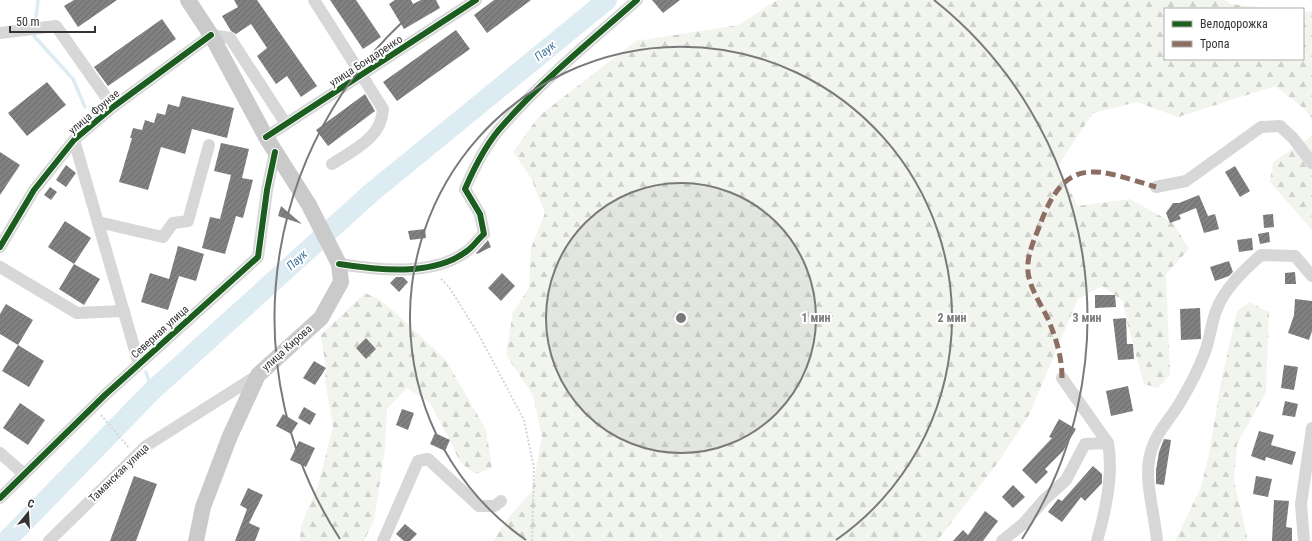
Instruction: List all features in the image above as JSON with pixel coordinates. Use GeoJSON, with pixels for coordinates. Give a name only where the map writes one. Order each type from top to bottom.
{"type":"FeatureCollection","features":[{"type":"Feature","properties":{"kind":"main road","name":"улица Кирова"},"geometry":{"type":"LineString","coordinates":[[188,0],[211,35],[266,137],[309,205],[339,264],[341,282],[321,318],[258,374],[230,436],[203,507],[196,541]]}},
{"type":"Feature","properties":{"kind":"street"},"geometry":{"type":"LineString","coordinates":[[314,0],[383,109],[383,120],[373,136],[332,164]]}},
{"type":"Feature","properties":{"kind":"street","name":"улица Бондаренко"},"geometry":{"type":"LineString","coordinates":[[266,137],[476,0]]}},
{"type":"Feature","properties":{"kind":"street"},"geometry":{"type":"LineString","coordinates":[[339,264],[386,270],[414,269],[446,262],[467,251],[484,234],[480,214],[465,189],[473,170],[503,125],[567,61],[637,0]]}},
{"type":"Feature","properties":{"kind":"street"},"geometry":{"type":"LineString","coordinates":[[2,36],[56,26],[113,107]]}},
{"type":"Feature","properties":{"kind":"street","name":"улица Фрунзе"},"geometry":{"type":"LineString","coordinates":[[0,247],[34,190],[74,140],[113,107],[211,35]]}},
{"type":"Feature","properties":{"kind":"street"},"geometry":{"type":"LineString","coordinates":[[211,35],[230,38],[286,124]]}},
{"type":"Feature","properties":{"kind":"street"},"geometry":{"type":"LineString","coordinates":[[1156,187],[1186,181],[1261,126],[1280,126],[1293,138],[1312,163]]}},
{"type":"Feature","properties":{"kind":"street"},"geometry":{"type":"LineString","coordinates":[[74,140],[139,364]]}},
{"type":"Feature","properties":{"kind":"street"},"geometry":{"type":"LineString","coordinates":[[98,222],[163,237],[173,223],[188,221],[209,145]]}},
{"type":"Feature","properties":{"kind":"street","name":"Северная улица"},"geometry":{"type":"LineString","coordinates":[[0,498],[139,364],[258,257],[267,190],[275,152]]}},
{"type":"Feature","properties":{"kind":"street"},"geometry":{"type":"LineString","coordinates":[[1157,541],[1155,516],[1149,492],[1148,462],[1151,449],[1162,426],[1182,400],[1205,352],[1216,310],[1238,275],[1261,255],[1295,256],[1312,276]]}},
{"type":"Feature","properties":{"kind":"street"},"geometry":{"type":"LineString","coordinates":[[0,267],[77,313],[124,311]]}},
{"type":"Feature","properties":{"kind":"street","name":"Таманская улица"},"geometry":{"type":"LineString","coordinates":[[49,541],[146,446],[258,374]]}},
{"type":"Feature","properties":{"kind":"street"},"geometry":{"type":"LineString","coordinates":[[1062,378],[1108,442],[1111,455],[1107,499],[1096,541]]}},
{"type":"Feature","properties":{"kind":"street"},"geometry":{"type":"LineString","coordinates":[[1304,541],[1301,504],[1312,428]]}},
{"type":"Feature","properties":{"kind":"street"},"geometry":{"type":"LineString","coordinates":[[1002,541],[1022,524],[1045,499],[1066,480],[1085,444],[1108,442]]}},
{"type":"Feature","properties":{"kind":"street"},"geometry":{"type":"LineString","coordinates":[[0,453],[24,474]]}},
{"type":"Feature","properties":{"kind":"street"},"geometry":{"type":"LineString","coordinates":[[383,541],[418,461],[428,459],[479,506],[495,506],[501,501]]}},
{"type":"Feature","properties":{"kind":"path"},"geometry":{"type":"LineString","coordinates":[[441,279],[449,287],[479,335],[524,420],[534,468],[532,541]]}},
{"type":"Feature","properties":{"kind":"path"},"geometry":{"type":"LineString","coordinates":[[99,413],[130,449]]}},
{"type":"Feature","properties":{"kind":"green space"},"geometry":{"type":"Polygon","coordinates":[[[777,0],[1225,0],[1230,4],[1266,8],[1164,8],[1164,60],[1304,60],[1304,12],[1312,11],[1312,120],[1306,110],[1275,86],[1178,117],[1137,102],[1093,113],[1057,167],[1078,206],[1130,199],[1173,223],[1189,249],[1166,274],[1170,375],[1158,388],[1144,384],[1126,318],[1123,301],[1102,286],[1078,299],[1029,415],[999,461],[937,541],[493,541],[509,517],[532,491],[542,437],[533,395],[506,355],[513,312],[529,288],[531,248],[545,213],[531,178],[513,152],[539,116],[636,41],[739,25],[777,0]]]}},
{"type":"Feature","properties":{"kind":"green space"},"geometry":{"type":"Polygon","coordinates":[[[1312,136],[1312,230],[1270,182],[1273,162],[1312,136]]]}},
{"type":"Feature","properties":{"kind":"green space"},"geometry":{"type":"Polygon","coordinates":[[[365,293],[379,299],[446,360],[486,430],[492,468],[475,474],[460,462],[430,403],[407,388],[387,409],[385,449],[374,520],[364,541],[300,541],[301,526],[318,485],[333,427],[325,381],[326,368],[321,335],[365,293]]]}},
{"type":"Feature","properties":{"kind":"green space"},"geometry":{"type":"Polygon","coordinates":[[[1249,302],[1269,312],[1266,392],[1237,444],[1234,480],[1248,541],[1175,541],[1201,487],[1209,454],[1221,382],[1237,311],[1249,302]]]}},
{"type":"Feature","properties":{"kind":"building"},"geometry":{"type":"Polygon","coordinates":[[[74,0],[117,0],[78,27],[64,6],[74,0]]]}},
{"type":"Feature","properties":{"kind":"building"},"geometry":{"type":"Polygon","coordinates":[[[234,0],[257,0],[317,86],[301,97],[287,76],[276,84],[257,56],[267,48],[251,24],[236,34],[231,31],[222,16],[238,7],[234,0]]]}},
{"type":"Feature","properties":{"kind":"building"},"geometry":{"type":"Polygon","coordinates":[[[330,0],[356,0],[381,37],[363,49],[330,0]]]}},
{"type":"Feature","properties":{"kind":"building"},"geometry":{"type":"Polygon","coordinates":[[[395,0],[411,0],[413,4],[421,0],[436,0],[440,8],[404,29],[389,4],[395,0]]]}},
{"type":"Feature","properties":{"kind":"building"},"geometry":{"type":"Polygon","coordinates":[[[494,0],[531,0],[487,33],[474,15],[494,0]]]}},
{"type":"Feature","properties":{"kind":"building"},"geometry":{"type":"Polygon","coordinates":[[[652,0],[680,0],[663,13],[652,0]]]}},
{"type":"Feature","properties":{"kind":"building"},"geometry":{"type":"Polygon","coordinates":[[[162,19],[176,39],[108,86],[94,67],[162,19]]]}},
{"type":"Feature","properties":{"kind":"building"},"geometry":{"type":"Polygon","coordinates":[[[456,30],[470,49],[397,101],[383,82],[456,30]]]}},
{"type":"Feature","properties":{"kind":"building"},"geometry":{"type":"Polygon","coordinates":[[[47,82],[66,105],[27,136],[8,113],[47,82]]]}},
{"type":"Feature","properties":{"kind":"building"},"geometry":{"type":"Polygon","coordinates":[[[365,94],[375,111],[328,146],[316,130],[365,94]]]}},
{"type":"Feature","properties":{"kind":"building"},"geometry":{"type":"Polygon","coordinates":[[[182,96],[234,108],[227,138],[192,129],[185,154],[161,147],[148,190],[119,182],[132,138],[130,138],[133,128],[142,130],[145,120],[154,123],[157,113],[165,115],[168,104],[179,107],[182,96]]]}},
{"type":"Feature","properties":{"kind":"building"},"geometry":{"type":"Polygon","coordinates":[[[221,143],[249,149],[242,178],[253,180],[243,218],[236,216],[225,254],[202,248],[210,217],[220,219],[231,175],[214,171],[221,143]]]}},
{"type":"Feature","properties":{"kind":"building"},"geometry":{"type":"Polygon","coordinates":[[[0,152],[20,165],[0,195],[0,152]]]}},
{"type":"Feature","properties":{"kind":"building"},"geometry":{"type":"Polygon","coordinates":[[[66,165],[76,173],[66,187],[56,180],[66,165]]]}},
{"type":"Feature","properties":{"kind":"building"},"geometry":{"type":"Polygon","coordinates":[[[1235,166],[1250,191],[1240,197],[1225,172],[1235,166]]]}},
{"type":"Feature","properties":{"kind":"building"},"geometry":{"type":"Polygon","coordinates":[[[50,187],[57,192],[51,200],[44,195],[50,187]]]}},
{"type":"Feature","properties":{"kind":"building"},"geometry":{"type":"Polygon","coordinates":[[[1199,195],[1208,216],[1215,214],[1219,229],[1204,233],[1196,208],[1179,215],[1181,219],[1170,223],[1166,213],[1173,203],[1179,203],[1199,195]]]}},
{"type":"Feature","properties":{"kind":"building"},"geometry":{"type":"Polygon","coordinates":[[[281,206],[302,224],[278,216],[281,206]]]}},
{"type":"Feature","properties":{"kind":"building"},"geometry":{"type":"Polygon","coordinates":[[[1273,214],[1274,227],[1264,228],[1263,215],[1273,214]]]}},
{"type":"Feature","properties":{"kind":"building"},"geometry":{"type":"Polygon","coordinates":[[[65,221],[91,238],[74,264],[48,247],[65,221]]]}},
{"type":"Feature","properties":{"kind":"building"},"geometry":{"type":"Polygon","coordinates":[[[425,229],[426,238],[410,240],[408,231],[425,229]]]}},
{"type":"Feature","properties":{"kind":"building"},"geometry":{"type":"Polygon","coordinates":[[[1269,232],[1270,242],[1260,244],[1258,234],[1269,232]]]}},
{"type":"Feature","properties":{"kind":"building"},"geometry":{"type":"Polygon","coordinates":[[[1252,238],[1253,250],[1239,252],[1237,240],[1252,238]]]}},
{"type":"Feature","properties":{"kind":"building"},"geometry":{"type":"Polygon","coordinates":[[[488,240],[491,247],[477,254],[476,253],[488,240]]]}},
{"type":"Feature","properties":{"kind":"building"},"geometry":{"type":"Polygon","coordinates":[[[178,246],[204,254],[196,281],[179,276],[168,310],[141,302],[150,273],[169,279],[178,246]]]}},
{"type":"Feature","properties":{"kind":"building"},"geometry":{"type":"Polygon","coordinates":[[[1229,261],[1233,272],[1229,276],[1215,281],[1210,267],[1229,261]]]}},
{"type":"Feature","properties":{"kind":"building"},"geometry":{"type":"Polygon","coordinates":[[[74,264],[100,279],[84,305],[59,289],[74,264]]]}},
{"type":"Feature","properties":{"kind":"building"},"geometry":{"type":"Polygon","coordinates":[[[1295,272],[1296,284],[1285,284],[1285,273],[1295,272]]]}},
{"type":"Feature","properties":{"kind":"building"},"geometry":{"type":"Polygon","coordinates":[[[502,273],[515,286],[501,301],[488,288],[502,273]]]}},
{"type":"Feature","properties":{"kind":"building"},"geometry":{"type":"Polygon","coordinates":[[[396,277],[403,277],[408,282],[399,292],[390,283],[396,277]]]}},
{"type":"Feature","properties":{"kind":"building"},"geometry":{"type":"Polygon","coordinates":[[[1095,295],[1115,295],[1116,307],[1095,308],[1095,295]]]}},
{"type":"Feature","properties":{"kind":"building"},"geometry":{"type":"Polygon","coordinates":[[[1295,299],[1312,301],[1312,331],[1309,340],[1288,333],[1294,315],[1295,299]]]}},
{"type":"Feature","properties":{"kind":"building"},"geometry":{"type":"Polygon","coordinates":[[[6,304],[33,320],[18,345],[0,334],[0,314],[6,304]]]}},
{"type":"Feature","properties":{"kind":"building"},"geometry":{"type":"Polygon","coordinates":[[[1200,308],[1201,339],[1181,340],[1180,309],[1200,308]]]}},
{"type":"Feature","properties":{"kind":"building"},"geometry":{"type":"Polygon","coordinates":[[[1126,318],[1127,344],[1133,344],[1134,359],[1118,360],[1113,319],[1126,318]]]}},
{"type":"Feature","properties":{"kind":"building"},"geometry":{"type":"Polygon","coordinates":[[[366,338],[376,349],[366,359],[356,348],[366,338]]]}},
{"type":"Feature","properties":{"kind":"building"},"geometry":{"type":"Polygon","coordinates":[[[18,345],[44,361],[29,387],[2,371],[18,345]]]}},
{"type":"Feature","properties":{"kind":"building"},"geometry":{"type":"Polygon","coordinates":[[[314,361],[326,368],[315,385],[303,378],[314,361]]]}},
{"type":"Feature","properties":{"kind":"building"},"geometry":{"type":"Polygon","coordinates":[[[1284,365],[1298,367],[1294,390],[1281,388],[1284,365]]]}},
{"type":"Feature","properties":{"kind":"building"},"geometry":{"type":"Polygon","coordinates":[[[1128,386],[1133,411],[1111,416],[1106,391],[1128,386]]]}},
{"type":"Feature","properties":{"kind":"building"},"geometry":{"type":"Polygon","coordinates":[[[1285,401],[1298,404],[1295,417],[1282,415],[1285,401]]]}},
{"type":"Feature","properties":{"kind":"building"},"geometry":{"type":"Polygon","coordinates":[[[20,403],[45,420],[28,445],[3,428],[20,403]]]}},
{"type":"Feature","properties":{"kind":"building"},"geometry":{"type":"Polygon","coordinates":[[[304,407],[316,414],[310,425],[298,418],[304,407]]]}},
{"type":"Feature","properties":{"kind":"building"},"geometry":{"type":"Polygon","coordinates":[[[402,409],[414,413],[408,430],[396,425],[402,409]]]}},
{"type":"Feature","properties":{"kind":"building"},"geometry":{"type":"Polygon","coordinates":[[[283,414],[298,423],[291,434],[276,426],[283,414]]]}},
{"type":"Feature","properties":{"kind":"building"},"geometry":{"type":"Polygon","coordinates":[[[1059,419],[1076,429],[1063,451],[1045,469],[1048,472],[1036,484],[1022,470],[1052,438],[1049,437],[1059,419]]]}},
{"type":"Feature","properties":{"kind":"building"},"geometry":{"type":"Polygon","coordinates":[[[1259,431],[1274,435],[1271,445],[1296,452],[1292,465],[1266,457],[1265,461],[1251,456],[1259,431]]]}},
{"type":"Feature","properties":{"kind":"building"},"geometry":{"type":"Polygon","coordinates":[[[435,433],[450,440],[445,451],[430,444],[435,433]]]}},
{"type":"Feature","properties":{"kind":"building"},"geometry":{"type":"Polygon","coordinates":[[[1164,439],[1171,440],[1164,485],[1156,484],[1156,470],[1159,452],[1164,439]]]}},
{"type":"Feature","properties":{"kind":"building"},"geometry":{"type":"Polygon","coordinates":[[[299,441],[315,448],[306,467],[290,460],[299,441]]]}},
{"type":"Feature","properties":{"kind":"building"},"geometry":{"type":"Polygon","coordinates":[[[1093,466],[1102,474],[1102,483],[1085,501],[1081,497],[1062,522],[1048,512],[1058,499],[1062,501],[1093,466]]]}},
{"type":"Feature","properties":{"kind":"building"},"geometry":{"type":"Polygon","coordinates":[[[134,476],[157,484],[136,541],[110,541],[134,476]]]}},
{"type":"Feature","properties":{"kind":"building"},"geometry":{"type":"Polygon","coordinates":[[[1256,476],[1272,479],[1268,497],[1253,494],[1256,476]]]}},
{"type":"Feature","properties":{"kind":"building"},"geometry":{"type":"Polygon","coordinates":[[[1013,485],[1025,497],[1013,508],[1002,497],[1013,485]]]}},
{"type":"Feature","properties":{"kind":"building"},"geometry":{"type":"Polygon","coordinates":[[[248,488],[263,495],[249,523],[260,528],[255,541],[235,541],[247,509],[240,505],[248,488]]]}},
{"type":"Feature","properties":{"kind":"building"},"geometry":{"type":"Polygon","coordinates":[[[1274,500],[1289,501],[1286,527],[1292,528],[1292,541],[1272,541],[1274,500]]]}},
{"type":"Feature","properties":{"kind":"building"},"geometry":{"type":"Polygon","coordinates":[[[985,511],[998,521],[983,541],[953,541],[963,530],[968,535],[985,511]]]}},
{"type":"Feature","properties":{"kind":"building"},"geometry":{"type":"Polygon","coordinates":[[[405,524],[417,534],[410,541],[404,541],[396,534],[405,524]]]}},
{"type":"Feature","properties":{"kind":"waterway"},"geometry":{"type":"LineString","coordinates":[[38,0],[34,36],[73,79],[85,107]]}},
{"type":"Feature","properties":{"kind":"waterway","name":"Паук"},"geometry":{"type":"LineString","coordinates":[[6,541],[152,391],[371,193],[607,0]]}},
{"type":"Feature","properties":{"kind":"waterway"},"geometry":{"type":"LineString","coordinates":[[146,372],[152,391]]}},
{"type":"Feature","properties":{"kind":"marked path"},"geometry":{"type":"LineString","coordinates":[[1062,378],[1060,355],[1056,340],[1048,319],[1033,290],[1028,272],[1028,259],[1032,246],[1051,200],[1062,185],[1074,176],[1087,172],[1101,172],[1156,187]]}},
{"type":"Feature","properties":{"kind":"cycle path"},"geometry":{"type":"LineString","coordinates":[[266,137],[476,0]]}},
{"type":"Feature","properties":{"kind":"cycle path"},"geometry":{"type":"LineString","coordinates":[[339,264],[405,270],[438,265],[453,259],[469,249],[484,234],[480,214],[465,189],[492,138],[535,91],[637,0]]}},
{"type":"Feature","properties":{"kind":"cycle path"},"geometry":{"type":"LineString","coordinates":[[0,247],[34,190],[74,140],[113,107],[211,35]]}},
{"type":"Feature","properties":{"kind":"cycle path"},"geometry":{"type":"LineString","coordinates":[[0,498],[105,395],[258,257],[267,190],[275,152]]}}]}
